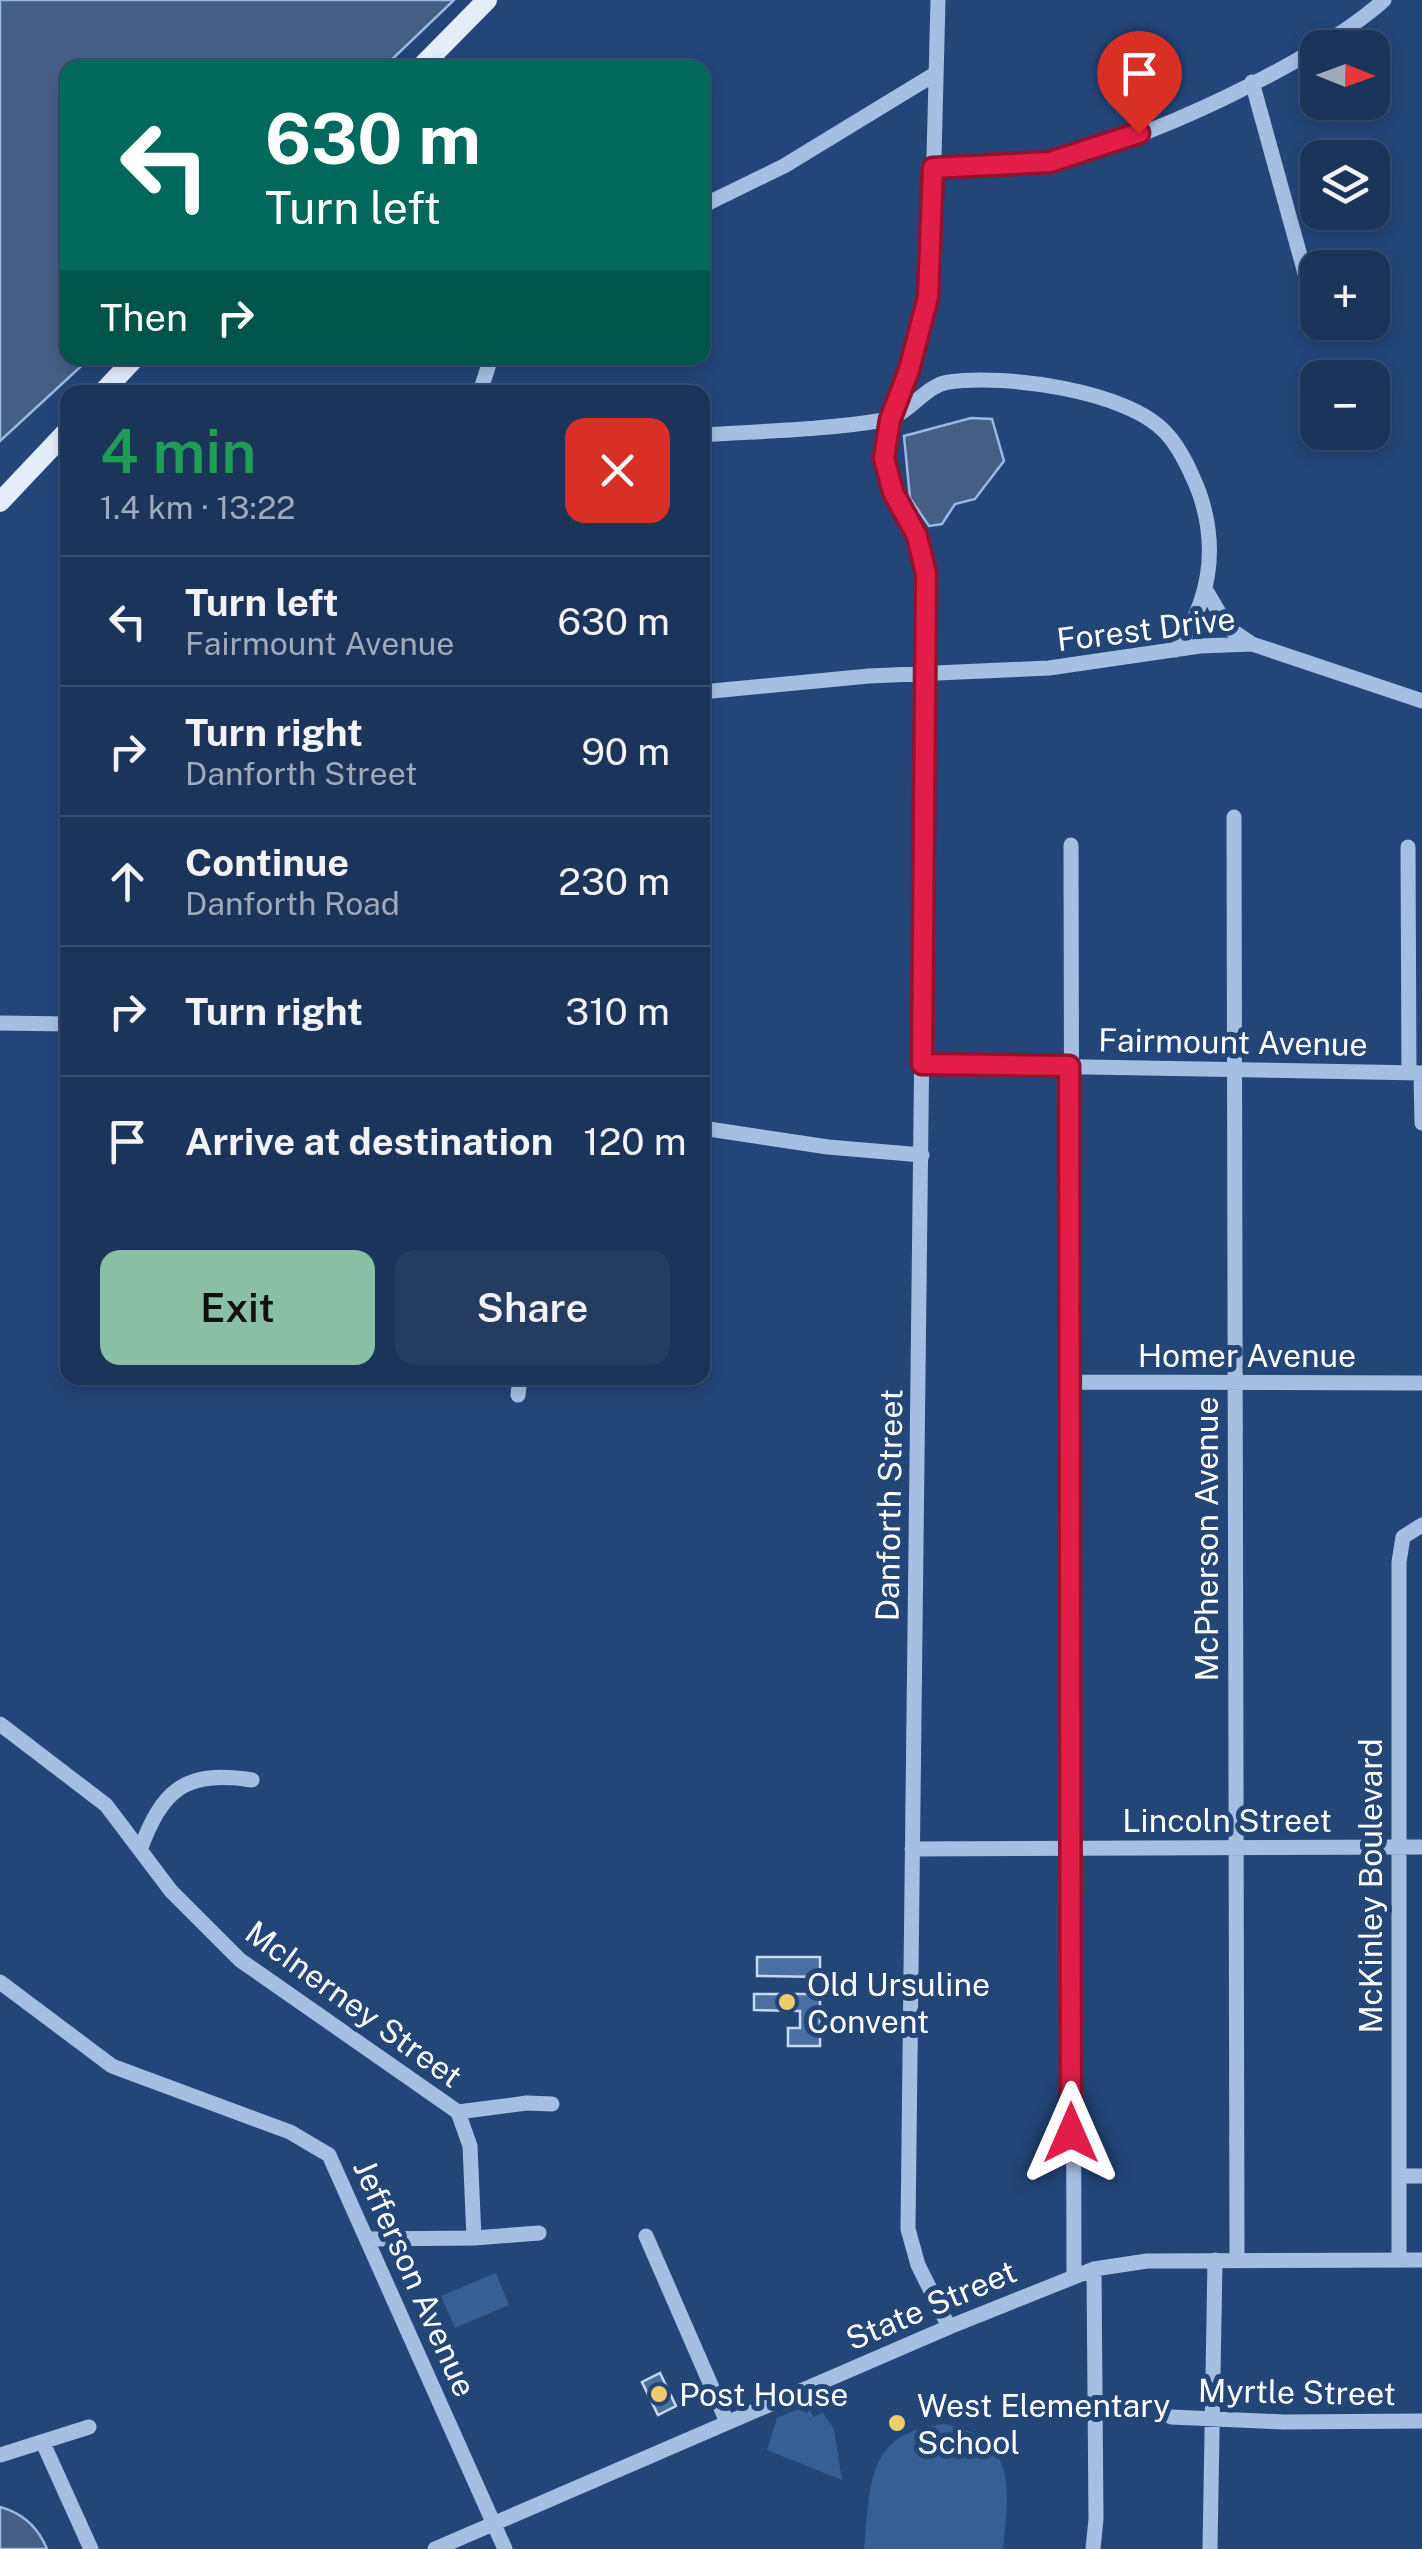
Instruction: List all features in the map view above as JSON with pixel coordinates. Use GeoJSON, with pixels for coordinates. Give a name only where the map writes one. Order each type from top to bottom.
{"type":"FeatureCollection","features":[{"type":"Feature","properties":{"kind":"main road"},"geometry":{"type":"LineString","coordinates":[[428,60],[487,0]]}},
{"type":"Feature","properties":{"kind":"main road"},"geometry":{"type":"LineString","coordinates":[[109,385],[128,365]]}},
{"type":"Feature","properties":{"kind":"main road"},"geometry":{"type":"LineString","coordinates":[[0,502],[60,438]]}},
{"type":"Feature","properties":{"kind":"street"},"geometry":{"type":"LineString","coordinates":[[927,675],[924,563],[917,536],[888,479],[884,458],[890,420],[909,370],[930,286],[938,0]]}},
{"type":"Feature","properties":{"kind":"street"},"geometry":{"type":"LineString","coordinates":[[933,168],[1022,166],[1078,155],[1162,124],[1314,48],[1384,0]]}},
{"type":"Feature","properties":{"kind":"street"},"geometry":{"type":"LineString","coordinates":[[710,202],[798,158],[935,74]]}},
{"type":"Feature","properties":{"kind":"street"},"geometry":{"type":"LineString","coordinates":[[1252,82],[1300,255]]}},
{"type":"Feature","properties":{"kind":"street"},"geometry":{"type":"LineString","coordinates":[[909,370],[944,382],[1056,387],[1114,403],[1164,430],[1182,455],[1209,522],[1207,592],[1202,608],[1176,650]]}},
{"type":"Feature","properties":{"kind":"street"},"geometry":{"type":"LineString","coordinates":[[710,435],[890,420],[944,382]]}},
{"type":"Feature","properties":{"kind":"street"},"geometry":{"type":"LineString","coordinates":[[1207,592],[1228,628],[1252,644]]}},
{"type":"Feature","properties":{"kind":"street","name":"Forest Drive"},"geometry":{"type":"LineString","coordinates":[[710,691],[869,676],[1068,666],[1176,650],[1252,644],[1422,701]]}},
{"type":"Feature","properties":{"kind":"street","name":"Danforth Street"},"geometry":{"type":"LineString","coordinates":[[927,675],[908,2230],[918,2265],[950,2327]]}},
{"type":"Feature","properties":{"kind":"street","name":"McPherson Avenue"},"geometry":{"type":"LineString","coordinates":[[1234,817],[1237,2260]]}},
{"type":"Feature","properties":{"kind":"street"},"geometry":{"type":"LineString","coordinates":[[1071,845],[1074,2276]]}},
{"type":"Feature","properties":{"kind":"street"},"geometry":{"type":"LineString","coordinates":[[1408,846],[1422,1123]]}},
{"type":"Feature","properties":{"kind":"street"},"geometry":{"type":"LineString","coordinates":[[0,1023],[60,1024]]}},
{"type":"Feature","properties":{"kind":"street","name":"Fairmount Avenue"},"geometry":{"type":"LineString","coordinates":[[922,1064],[1417,1073]]}},
{"type":"Feature","properties":{"kind":"street"},"geometry":{"type":"LineString","coordinates":[[710,1129],[828,1147],[922,1155]]}},
{"type":"Feature","properties":{"kind":"street","name":"Homer Avenue"},"geometry":{"type":"LineString","coordinates":[[1071,1382],[1422,1383]]}},
{"type":"Feature","properties":{"kind":"street"},"geometry":{"type":"LineString","coordinates":[[518,1395],[519,1385]]}},
{"type":"Feature","properties":{"kind":"street","name":"McKinley Boulevard"},"geometry":{"type":"LineString","coordinates":[[1400,2260],[1399,1562],[1403,1536],[1422,1525]]}},
{"type":"Feature","properties":{"kind":"street","name":"McInerney Street"},"geometry":{"type":"LineString","coordinates":[[0,1724],[106,1804],[196,1918],[240,1960],[458,2112],[470,2146],[474,2238]]}},
{"type":"Feature","properties":{"kind":"street"},"geometry":{"type":"LineString","coordinates":[[140,1850],[155,1810],[169,1794],[210,1780],[252,1780]]}},
{"type":"Feature","properties":{"kind":"street","name":"Lincoln Street"},"geometry":{"type":"LineString","coordinates":[[912,1849],[1422,1847]]}},
{"type":"Feature","properties":{"kind":"street","name":"Jefferson Avenue"},"geometry":{"type":"LineString","coordinates":[[0,1982],[112,2066],[290,2132],[318,2146],[333,2162],[505,2549]]}},
{"type":"Feature","properties":{"kind":"street"},"geometry":{"type":"LineString","coordinates":[[458,2112],[527,2103],[552,2104]]}},
{"type":"Feature","properties":{"kind":"street"},"geometry":{"type":"LineString","coordinates":[[1398,2176],[1422,2176]]}},
{"type":"Feature","properties":{"kind":"street"},"geometry":{"type":"LineString","coordinates":[[368,2239],[538,2233]]}},
{"type":"Feature","properties":{"kind":"street"},"geometry":{"type":"LineString","coordinates":[[646,2236],[727,2422]]}},
{"type":"Feature","properties":{"kind":"street"},"geometry":{"type":"LineString","coordinates":[[1210,2549],[1215,2260]]}},
{"type":"Feature","properties":{"kind":"street","name":"State Street"},"geometry":{"type":"LineString","coordinates":[[434,2549],[1094,2269],[1147,2261],[1422,2260]]}},
{"type":"Feature","properties":{"kind":"street"},"geometry":{"type":"LineString","coordinates":[[1093,2549],[1094,2269]]}},
{"type":"Feature","properties":{"kind":"street","name":"Myrtle Street"},"geometry":{"type":"LineString","coordinates":[[1171,2416],[1213,2420],[1422,2421]]}},
{"type":"Feature","properties":{"kind":"street"},"geometry":{"type":"LineString","coordinates":[[0,2455],[89,2427]]}},
{"type":"Feature","properties":{"kind":"street"},"geometry":{"type":"LineString","coordinates":[[43,2443],[91,2549]]}},
{"type":"Feature","properties":{"kind":"shaded area"},"geometry":{"type":"Polygon","coordinates":[[[0,0],[454,0],[391,60],[60,60],[60,365],[82,365],[0,441],[0,0]]]}},
{"type":"Feature","properties":{"kind":"shaded area"},"geometry":{"type":"Polygon","coordinates":[[[971,418],[992,419],[1004,461],[975,499],[955,504],[942,524],[929,526],[910,498],[904,436],[971,418]]]}},
{"type":"Feature","properties":{"kind":"shaded area"},"geometry":{"type":"Polygon","coordinates":[[[496,2273],[509,2305],[455,2328],[441,2296],[496,2273]]]}},
{"type":"Feature","properties":{"kind":"shaded area"},"geometry":{"type":"Polygon","coordinates":[[[803,2407],[813,2417],[823,2413],[834,2429],[842,2480],[767,2450],[777,2418],[803,2407]]]}},
{"type":"Feature","properties":{"kind":"shaded area"},"geometry":{"type":"Polygon","coordinates":[[[945,2424],[969,2431],[986,2441],[997,2454],[1007,2487],[1003,2549],[864,2549],[872,2483],[886,2450],[919,2429],[945,2424]]]}},
{"type":"Feature","properties":{"kind":"shaded area"},"geometry":{"type":"Polygon","coordinates":[[[0,2507],[28,2522],[47,2549],[0,2549],[0,2507]]]}},
{"type":"Feature","properties":{"kind":"building"},"geometry":{"type":"Polygon","coordinates":[[[757,1957],[820,1957],[820,1977],[757,1976],[757,1957]]]}},
{"type":"Feature","properties":{"kind":"building"},"geometry":{"type":"Polygon","coordinates":[[[754,1994],[820,1994],[820,2046],[788,2046],[788,2028],[800,2028],[800,2011],[754,2010],[754,1994]]]}},
{"type":"Feature","properties":{"kind":"building","name":"Post House"},"geometry":{"type":"Polygon","coordinates":[[[660,2373],[676,2406],[658,2415],[642,2382],[660,2373]]]}},
{"type":"Feature","properties":{"kind":"place","name":"Old Ursuline Convent"},"geometry":{"type":"Point","coordinates":[787,2002]}},
{"type":"Feature","properties":{"kind":"place","name":"Post House"},"geometry":{"type":"Point","coordinates":[659,2394]}},
{"type":"Feature","properties":{"kind":"place","name":"West Elementary School"},"geometry":{"type":"Point","coordinates":[897,2423]}},
{"type":"Feature","properties":{"kind":"route"},"geometry":{"type":"LineString","coordinates":[[1071,2133],[1069,1066],[922,1064],[926,574],[917,536],[893,492],[884,458],[890,420],[909,370],[928,297],[933,168],[1050,162],[1139,133]]}}]}
